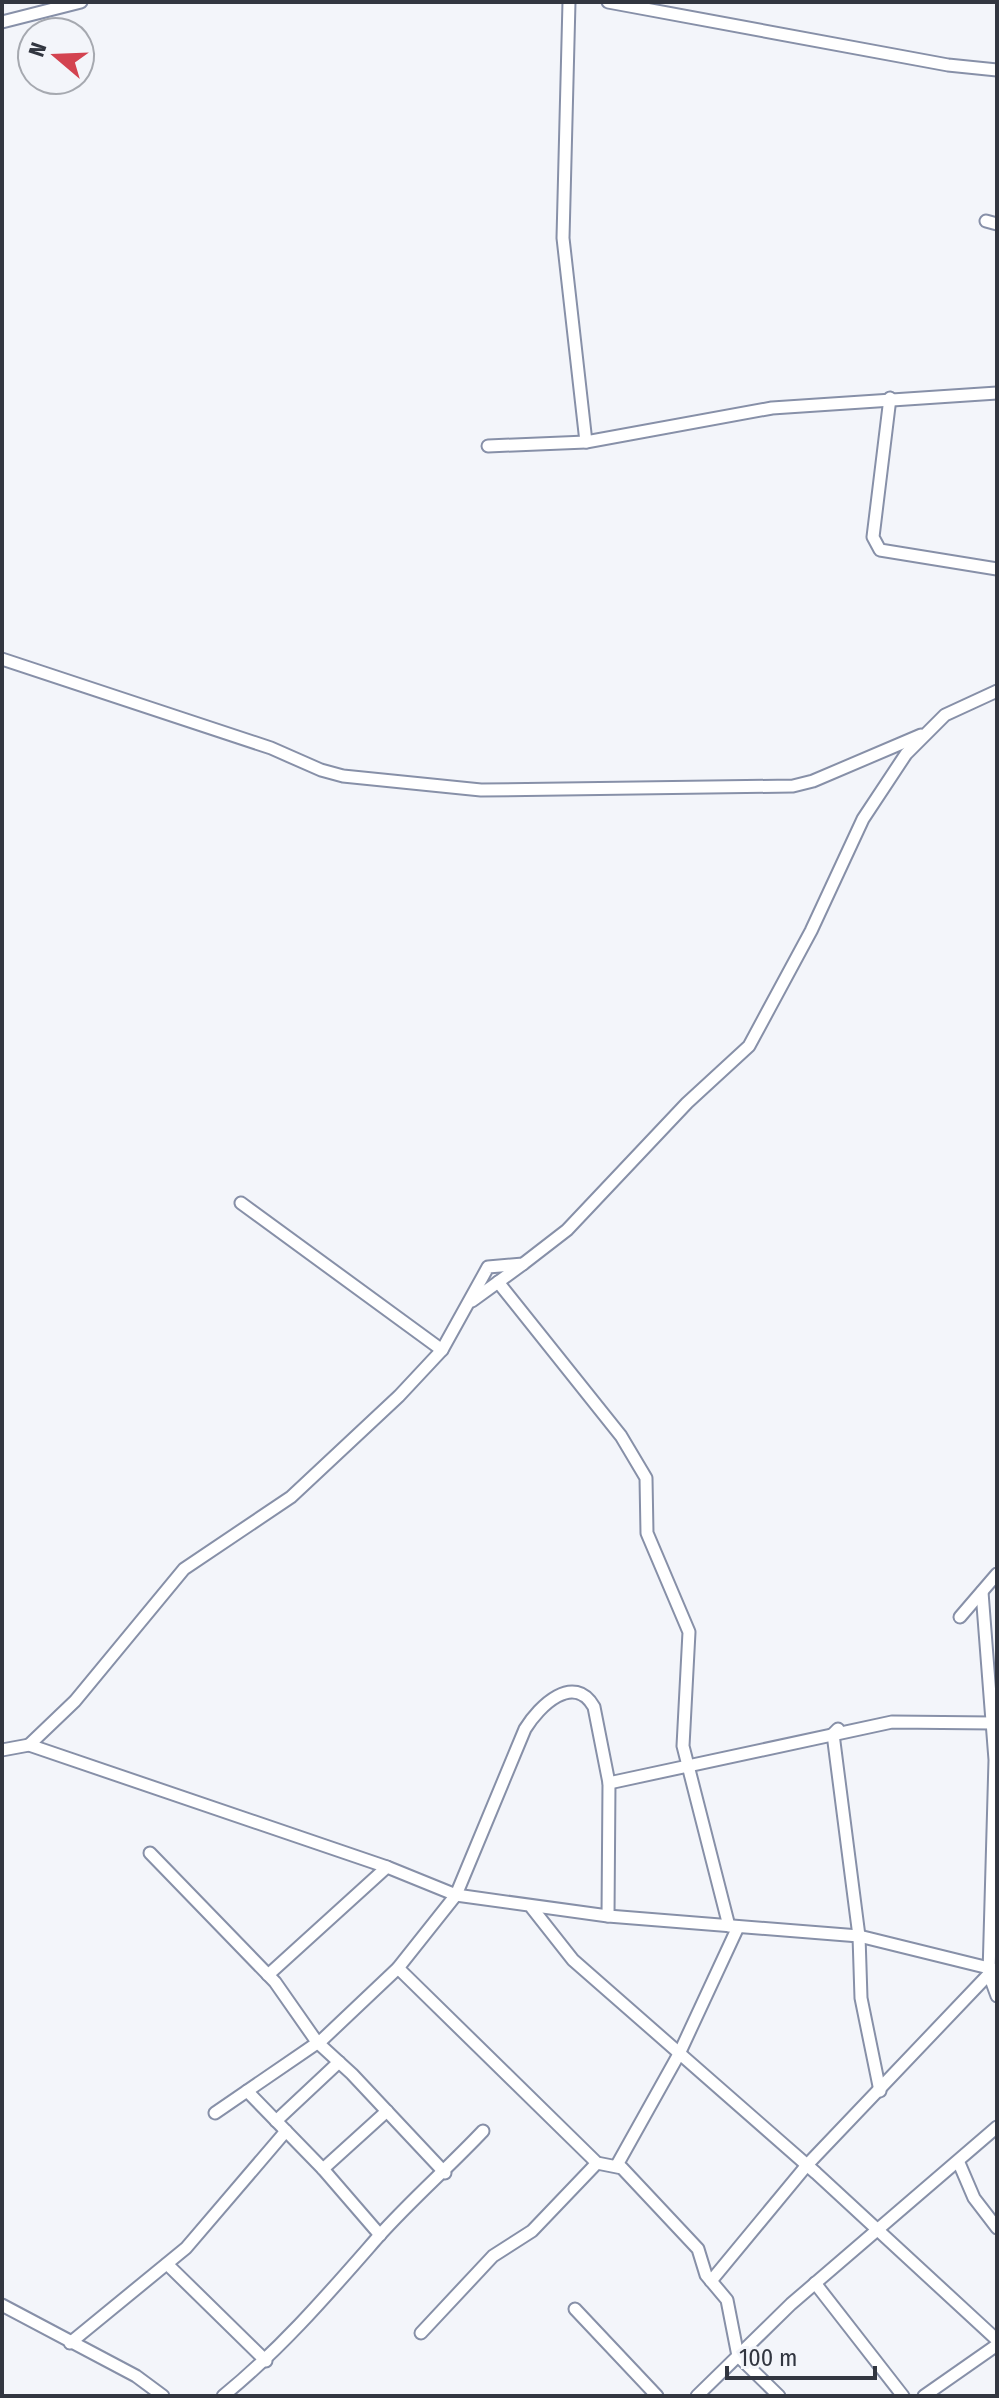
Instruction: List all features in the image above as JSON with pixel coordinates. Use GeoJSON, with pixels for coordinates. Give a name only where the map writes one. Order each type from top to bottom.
{"type":"FeatureCollection","features":[{"type":"Feature","properties":{"kind":"street"},"geometry":{"type":"LineString","coordinates":[[2,22],[81,2]]}},
{"type":"Feature","properties":{"kind":"street"},"geometry":{"type":"LineString","coordinates":[[569,2],[563,238],[586,442]]}},
{"type":"Feature","properties":{"kind":"street"},"geometry":{"type":"LineString","coordinates":[[608,2],[948,65],[997,70]]}},
{"type":"Feature","properties":{"kind":"street"},"geometry":{"type":"LineString","coordinates":[[488,446],[586,442],[772,408],[890,398],[984,397],[997,393]]}},
{"type":"Feature","properties":{"kind":"street"},"geometry":{"type":"LineString","coordinates":[[890,398],[873,537],[880,550],[997,569]]}},
{"type":"Feature","properties":{"kind":"street"},"geometry":{"type":"LineString","coordinates":[[2,659],[271,748],[321,770],[481,790],[793,786],[813,781],[925,734]]}},
{"type":"Feature","properties":{"kind":"street"},"geometry":{"type":"LineString","coordinates":[[472,1301],[523,1264],[595,1203],[687,1103],[755,1038],[811,931],[863,819],[906,754],[945,715],[997,691]]}},
{"type":"Feature","properties":{"kind":"street"},"geometry":{"type":"LineString","coordinates":[[241,1203],[442,1350]]}},
{"type":"Feature","properties":{"kind":"street"},"geometry":{"type":"LineString","coordinates":[[29,1745],[75,1701],[184,1569],[291,1497],[399,1396],[442,1350],[472,1301],[488,1267],[523,1264]]}},
{"type":"Feature","properties":{"kind":"street"},"geometry":{"type":"LineString","coordinates":[[498,1282],[621,1436],[646,1478],[647,1533],[689,1632],[683,1734],[687,1766],[733,1927],[679,2054],[617,2165]]}},
{"type":"Feature","properties":{"kind":"street"},"geometry":{"type":"LineString","coordinates":[[960,1617],[997,1574]]}},
{"type":"Feature","properties":{"kind":"street"},"geometry":{"type":"LineString","coordinates":[[982,1592],[993,1723],[991,1971],[997,1996]]}},
{"type":"Feature","properties":{"kind":"street"},"geometry":{"type":"LineString","coordinates":[[215,2113],[317,2042],[398,1968],[456,1895],[525,1729],[532,1718],[560,1693],[573,1691],[589,1699],[594,1707],[609,1783],[608,1916]]}},
{"type":"Feature","properties":{"kind":"street"},"geometry":{"type":"LineString","coordinates":[[609,1783],[836,1731],[892,1722],[993,1723]]}},
{"type":"Feature","properties":{"kind":"street"},"geometry":{"type":"LineString","coordinates":[[836,1731],[859,1936],[861,1998],[880,2091]]}},
{"type":"Feature","properties":{"kind":"street"},"geometry":{"type":"LineString","coordinates":[[2,1750],[29,1745],[387,1867],[456,1895],[532,1908],[608,1916],[859,1936],[991,1971]]}},
{"type":"Feature","properties":{"kind":"street"},"geometry":{"type":"LineString","coordinates":[[150,1853],[268,1975],[317,2042],[445,2173]]}},
{"type":"Feature","properties":{"kind":"street"},"geometry":{"type":"LineString","coordinates":[[268,1975],[387,1867]]}},
{"type":"Feature","properties":{"kind":"street"},"geometry":{"type":"LineString","coordinates":[[532,1908],[573,1960],[877,2228],[997,2342],[924,2396]]}},
{"type":"Feature","properties":{"kind":"street"},"geometry":{"type":"LineString","coordinates":[[398,1968],[597,2163],[617,2165],[698,2249],[711,2281],[728,2303],[738,2356],[779,2396]]}},
{"type":"Feature","properties":{"kind":"street"},"geometry":{"type":"LineString","coordinates":[[711,2281],[807,2165],[991,1971]]}},
{"type":"Feature","properties":{"kind":"street"},"geometry":{"type":"LineString","coordinates":[[276,2121],[339,2062]]}},
{"type":"Feature","properties":{"kind":"street"},"geometry":{"type":"LineString","coordinates":[[247,2091],[323,2169],[380,2235]]}},
{"type":"Feature","properties":{"kind":"street"},"geometry":{"type":"LineString","coordinates":[[323,2169],[387,2111]]}},
{"type":"Feature","properties":{"kind":"street"},"geometry":{"type":"LineString","coordinates":[[697,2396],[815,2283],[877,2228],[959,2163],[997,2127]]}},
{"type":"Feature","properties":{"kind":"street"},"geometry":{"type":"LineString","coordinates":[[70,2343],[186,2248],[286,2131]]}},
{"type":"Feature","properties":{"kind":"street"},"geometry":{"type":"LineString","coordinates":[[223,2396],[266,2361],[380,2235],[445,2173],[483,2131]]}},
{"type":"Feature","properties":{"kind":"street"},"geometry":{"type":"LineString","coordinates":[[421,2333],[493,2256],[532,2231],[597,2163]]}},
{"type":"Feature","properties":{"kind":"street"},"geometry":{"type":"LineString","coordinates":[[959,2163],[974,2198],[997,2228]]}},
{"type":"Feature","properties":{"kind":"street"},"geometry":{"type":"LineString","coordinates":[[167,2264],[266,2361]]}},
{"type":"Feature","properties":{"kind":"street"},"geometry":{"type":"LineString","coordinates":[[815,2283],[903,2396]]}},
{"type":"Feature","properties":{"kind":"street"},"geometry":{"type":"LineString","coordinates":[[2,2305],[136,2376],[163,2396]]}},
{"type":"Feature","properties":{"kind":"street"},"geometry":{"type":"LineString","coordinates":[[575,2309],[657,2396]]}}]}
